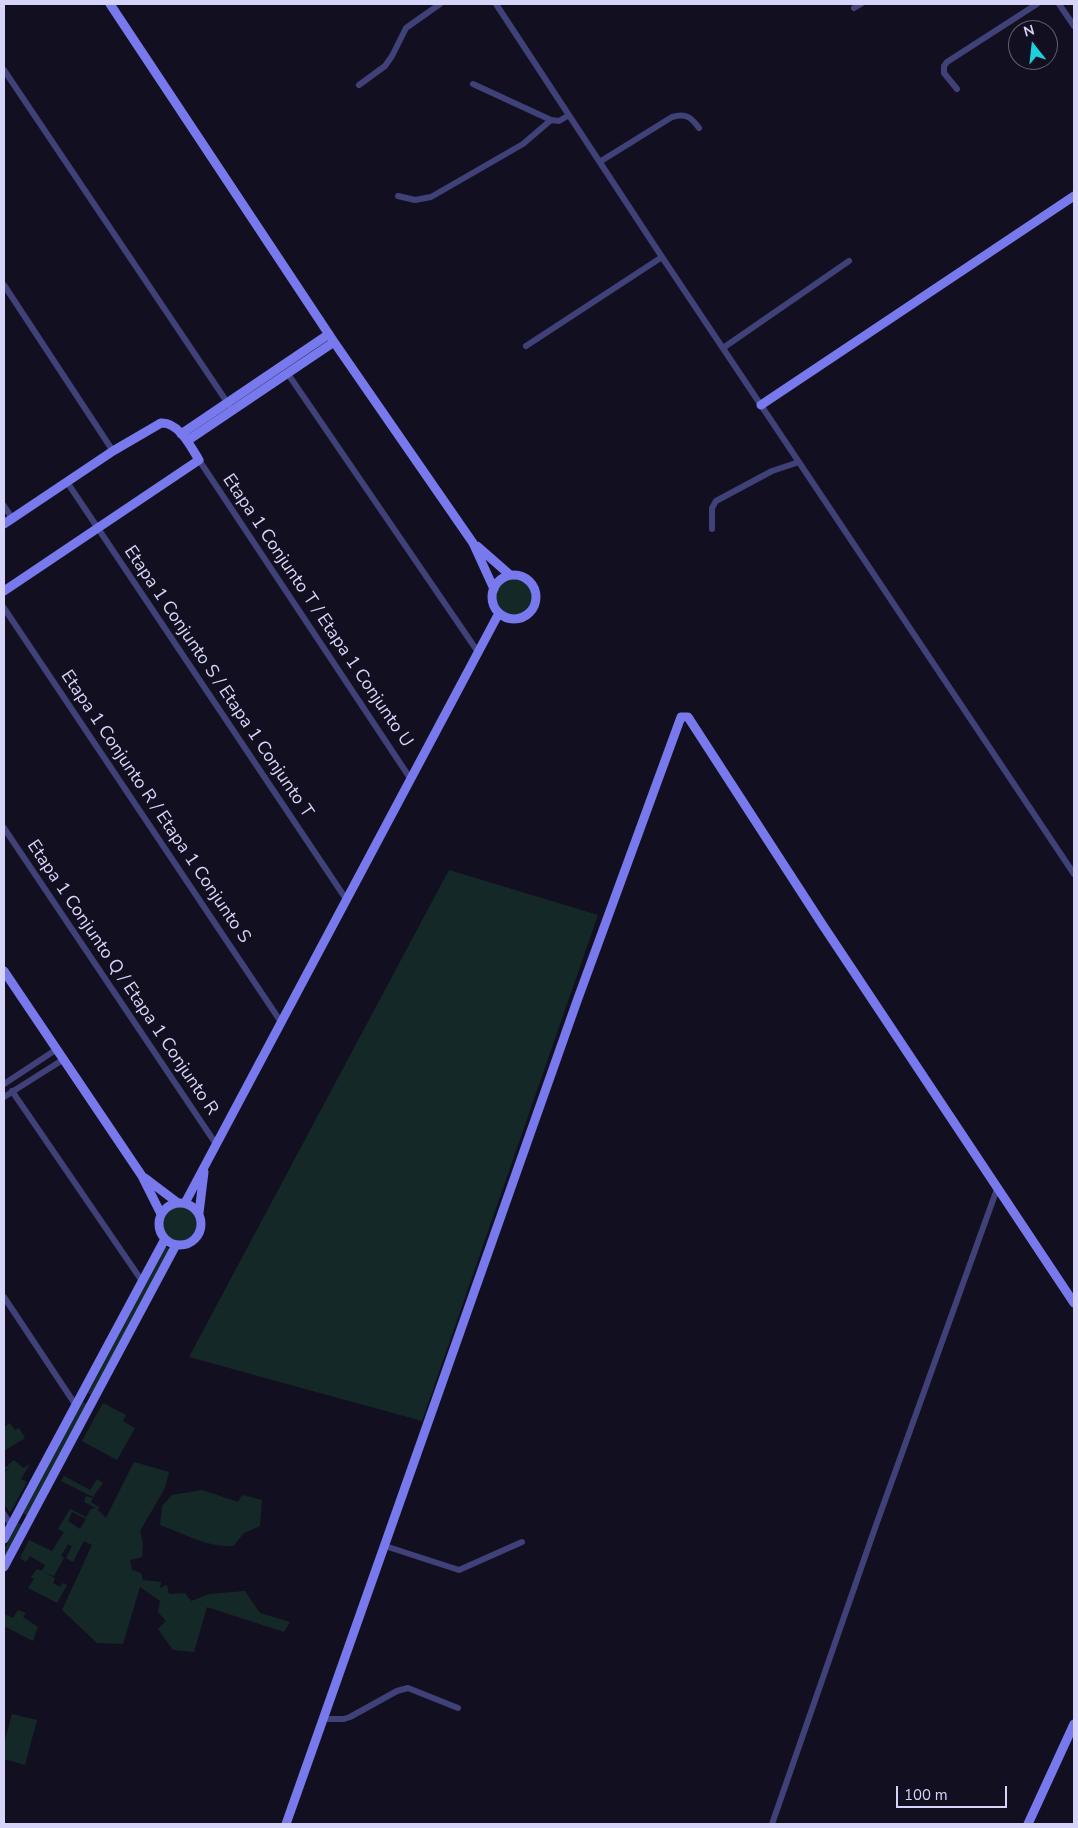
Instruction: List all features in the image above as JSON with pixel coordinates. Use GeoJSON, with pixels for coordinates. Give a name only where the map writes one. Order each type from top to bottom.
{"type":"FeatureCollection","features":[{"type":"Feature","properties":{"kind":"street"},"geometry":{"type":"LineString","coordinates":[[110,4],[331,338],[473,543],[494,589]]}},
{"type":"Feature","properties":{"kind":"street"},"geometry":{"type":"LineString","coordinates":[[359,85],[385,66],[406,28],[440,4]]}},
{"type":"Feature","properties":{"kind":"street"},"geometry":{"type":"LineString","coordinates":[[496,4],[601,161],[662,257],[1074,874]]}},
{"type":"Feature","properties":{"kind":"street"},"geometry":{"type":"LineString","coordinates":[[854,8],[861,4]]}},
{"type":"Feature","properties":{"kind":"street"},"geometry":{"type":"LineString","coordinates":[[957,89],[944,73],[944,66],[947,62],[1037,4]]}},
{"type":"Feature","properties":{"kind":"street"},"geometry":{"type":"LineString","coordinates":[[1059,4],[1074,26]]}},
{"type":"Feature","properties":{"kind":"street"},"geometry":{"type":"LineString","coordinates":[[4,70],[232,411]]}},
{"type":"Feature","properties":{"kind":"street"},"geometry":{"type":"LineString","coordinates":[[473,84],[551,120],[559,121],[569,115]]}},
{"type":"Feature","properties":{"kind":"street"},"geometry":{"type":"LineString","coordinates":[[601,161],[672,117],[686,116],[693,120],[699,128]]}},
{"type":"Feature","properties":{"kind":"street"},"geometry":{"type":"LineString","coordinates":[[398,196],[418,200],[431,197],[523,144],[551,120]]}},
{"type":"Feature","properties":{"kind":"street"},"geometry":{"type":"LineString","coordinates":[[761,406],[1074,196]]}},
{"type":"Feature","properties":{"kind":"street"},"geometry":{"type":"LineString","coordinates":[[526,346],[662,257]]}},
{"type":"Feature","properties":{"kind":"street"},"geometry":{"type":"LineString","coordinates":[[723,348],[849,261]]}},
{"type":"Feature","properties":{"kind":"street"},"geometry":{"type":"LineString","coordinates":[[4,285],[114,451]]}},
{"type":"Feature","properties":{"kind":"street"},"geometry":{"type":"LineString","coordinates":[[184,437],[232,411],[288,374],[331,338]]}},
{"type":"Feature","properties":{"kind":"street"},"geometry":{"type":"LineString","coordinates":[[184,437],[227,402],[331,338]]}},
{"type":"Feature","properties":{"kind":"street"},"geometry":{"type":"LineString","coordinates":[[288,374],[478,652]]}},
{"type":"Feature","properties":{"kind":"street"},"geometry":{"type":"LineString","coordinates":[[4,524],[161,422],[169,423],[184,437],[199,460],[4,591]]}},
{"type":"Feature","properties":{"kind":"street","name":"Etapa 1 Conjunto T / Etapa 1 Conjunto U"},"geometry":{"type":"LineString","coordinates":[[199,460],[410,778]]}},
{"type":"Feature","properties":{"kind":"street"},"geometry":{"type":"LineString","coordinates":[[712,528],[712,508],[716,501],[772,471],[799,462]]}},
{"type":"Feature","properties":{"kind":"street","name":"Etapa 1 Conjunto S / Etapa 1 Conjunto T"},"geometry":{"type":"LineString","coordinates":[[67,482],[346,898]]}},
{"type":"Feature","properties":{"kind":"street"},"geometry":{"type":"LineString","coordinates":[[4,506],[12,518]]}},
{"type":"Feature","properties":{"kind":"street"},"geometry":{"type":"LineString","coordinates":[[473,543],[510,575],[524,578],[534,587],[536,594],[534,607],[524,617],[518,619],[511,619],[499,613],[492,602],[494,589],[500,580],[510,575]]}},
{"type":"Feature","properties":{"kind":"street","name":"Etapa 1 Conjunto R / Etapa 1 Conjunto S"},"geometry":{"type":"LineString","coordinates":[[4,608],[281,1022]]}},
{"type":"Feature","properties":{"kind":"street"},"geometry":{"type":"LineString","coordinates":[[161,1214],[171,1205],[181,1203],[204,1169],[346,898],[499,613]]}},
{"type":"Feature","properties":{"kind":"street"},"geometry":{"type":"LineString","coordinates":[[286,1824],[576,1001],[681,717],[688,718],[996,1189],[1074,1303]]}},
{"type":"Feature","properties":{"kind":"street","name":"Etapa 1 Conjunto Q / Etapa 1 Conjunto R"},"geometry":{"type":"LineString","coordinates":[[4,828],[216,1144]]}},
{"type":"Feature","properties":{"kind":"street"},"geometry":{"type":"LineString","coordinates":[[4,971],[142,1176],[161,1214],[159,1227],[164,1239],[176,1246],[190,1244],[196,1239],[202,1227],[199,1213],[204,1169]]}},
{"type":"Feature","properties":{"kind":"street"},"geometry":{"type":"LineString","coordinates":[[4,1084],[57,1049]]}},
{"type":"Feature","properties":{"kind":"street"},"geometry":{"type":"LineString","coordinates":[[4,1097],[64,1060]]}},
{"type":"Feature","properties":{"kind":"street"},"geometry":{"type":"LineString","coordinates":[[12,1091],[142,1281]]}},
{"type":"Feature","properties":{"kind":"street"},"geometry":{"type":"LineString","coordinates":[[142,1176],[181,1203],[193,1207],[199,1213]]}},
{"type":"Feature","properties":{"kind":"street"},"geometry":{"type":"LineString","coordinates":[[772,1824],[996,1189]]}},
{"type":"Feature","properties":{"kind":"street"},"geometry":{"type":"LineString","coordinates":[[4,1540],[164,1239]]}},
{"type":"Feature","properties":{"kind":"street"},"geometry":{"type":"LineString","coordinates":[[4,1567],[176,1246]]}},
{"type":"Feature","properties":{"kind":"street"},"geometry":{"type":"LineString","coordinates":[[4,1297],[75,1404]]}},
{"type":"Feature","properties":{"kind":"street"},"geometry":{"type":"LineString","coordinates":[[80,1394],[93,1401]]}},
{"type":"Feature","properties":{"kind":"street"},"geometry":{"type":"LineString","coordinates":[[4,1514],[12,1525]]}},
{"type":"Feature","properties":{"kind":"street"},"geometry":{"type":"LineString","coordinates":[[17,1516],[28,1522]]}},
{"type":"Feature","properties":{"kind":"street"},"geometry":{"type":"LineString","coordinates":[[385,1546],[459,1570],[522,1542]]}},
{"type":"Feature","properties":{"kind":"street"},"geometry":{"type":"LineString","coordinates":[[323,1719],[344,1719],[350,1717],[397,1691],[408,1688],[458,1708]]}},
{"type":"Feature","properties":{"kind":"street"},"geometry":{"type":"LineString","coordinates":[[1028,1824],[1074,1724]]}},
{"type":"Feature","properties":{"kind":"green space"},"geometry":{"type":"Polygon","coordinates":[[[514,579],[526,585],[532,597],[526,609],[514,615],[502,609],[496,597],[502,585],[514,579]]]}},
{"type":"Feature","properties":{"kind":"green space"},"geometry":{"type":"Polygon","coordinates":[[[449,870],[598,915],[422,1421],[189,1357],[449,870]]]}},
{"type":"Feature","properties":{"kind":"green space"},"geometry":{"type":"Polygon","coordinates":[[[180,1207],[192,1212],[197,1224],[192,1236],[180,1241],[168,1236],[163,1224],[168,1212],[180,1207]]]}},
{"type":"Feature","properties":{"kind":"green space"},"geometry":{"type":"Polygon","coordinates":[[[166,1247],[170,1249],[91,1395],[88,1393],[166,1247]]]}},
{"type":"Feature","properties":{"kind":"green space"},"geometry":{"type":"Polygon","coordinates":[[[83,1402],[87,1404],[27,1516],[23,1513],[83,1402]]]}},
{"type":"Feature","properties":{"kind":"green space"},"geometry":{"type":"Polygon","coordinates":[[[103,1403],[126,1415],[123,1421],[135,1428],[117,1460],[82,1441],[103,1403]]]}},
{"type":"Feature","properties":{"kind":"green space"},"geometry":{"type":"Polygon","coordinates":[[[10,1423],[15,1430],[19,1428],[25,1438],[4,1451],[4,1427],[10,1423]]]}},
{"type":"Feature","properties":{"kind":"green space"},"geometry":{"type":"Polygon","coordinates":[[[14,1460],[23,1468],[30,1464],[21,1479],[27,1482],[10,1513],[4,1504],[4,1473],[9,1468],[4,1471],[4,1465],[6,1467],[14,1460]]]}},
{"type":"Feature","properties":{"kind":"green space"},"geometry":{"type":"Polygon","coordinates":[[[134,1462],[169,1472],[165,1488],[140,1531],[143,1544],[142,1557],[130,1560],[132,1570],[141,1573],[143,1580],[161,1582],[160,1588],[167,1585],[169,1594],[185,1593],[191,1601],[209,1594],[245,1591],[260,1613],[290,1622],[284,1632],[207,1607],[194,1652],[173,1650],[158,1629],[166,1621],[158,1612],[160,1601],[140,1587],[123,1644],[97,1643],[62,1610],[92,1545],[84,1541],[73,1562],[66,1558],[72,1546],[68,1544],[61,1556],[64,1558],[54,1576],[42,1571],[45,1565],[30,1556],[26,1562],[20,1558],[29,1540],[52,1551],[64,1532],[58,1529],[70,1509],[86,1517],[91,1509],[96,1508],[84,1502],[86,1496],[93,1498],[91,1502],[100,1508],[97,1509],[106,1518],[134,1462]],[[72,1512],[68,1521],[80,1529],[86,1519],[72,1512]]]}},
{"type":"Feature","properties":{"kind":"green space"},"geometry":{"type":"Polygon","coordinates":[[[64,1476],[90,1490],[97,1479],[103,1483],[93,1497],[61,1481],[64,1476]]]}},
{"type":"Feature","properties":{"kind":"green space"},"geometry":{"type":"Polygon","coordinates":[[[202,1490],[238,1502],[242,1495],[262,1500],[260,1526],[244,1533],[233,1546],[223,1546],[204,1542],[160,1525],[162,1506],[172,1495],[202,1490]]]}},
{"type":"Feature","properties":{"kind":"green space"},"geometry":{"type":"Polygon","coordinates":[[[18,1523],[23,1525],[4,1561],[4,1550],[18,1523]]]}},
{"type":"Feature","properties":{"kind":"green space"},"geometry":{"type":"Polygon","coordinates":[[[37,1569],[55,1578],[53,1583],[60,1587],[63,1583],[67,1585],[57,1603],[28,1588],[34,1579],[31,1577],[37,1569]]]}},
{"type":"Feature","properties":{"kind":"green space"},"geometry":{"type":"Polygon","coordinates":[[[18,1610],[26,1613],[23,1617],[38,1627],[33,1641],[4,1626],[4,1614],[13,1618],[18,1610]]]}},
{"type":"Feature","properties":{"kind":"green space"},"geometry":{"type":"Polygon","coordinates":[[[12,1714],[37,1720],[25,1765],[4,1759],[4,1744],[12,1714]]]}}]}
